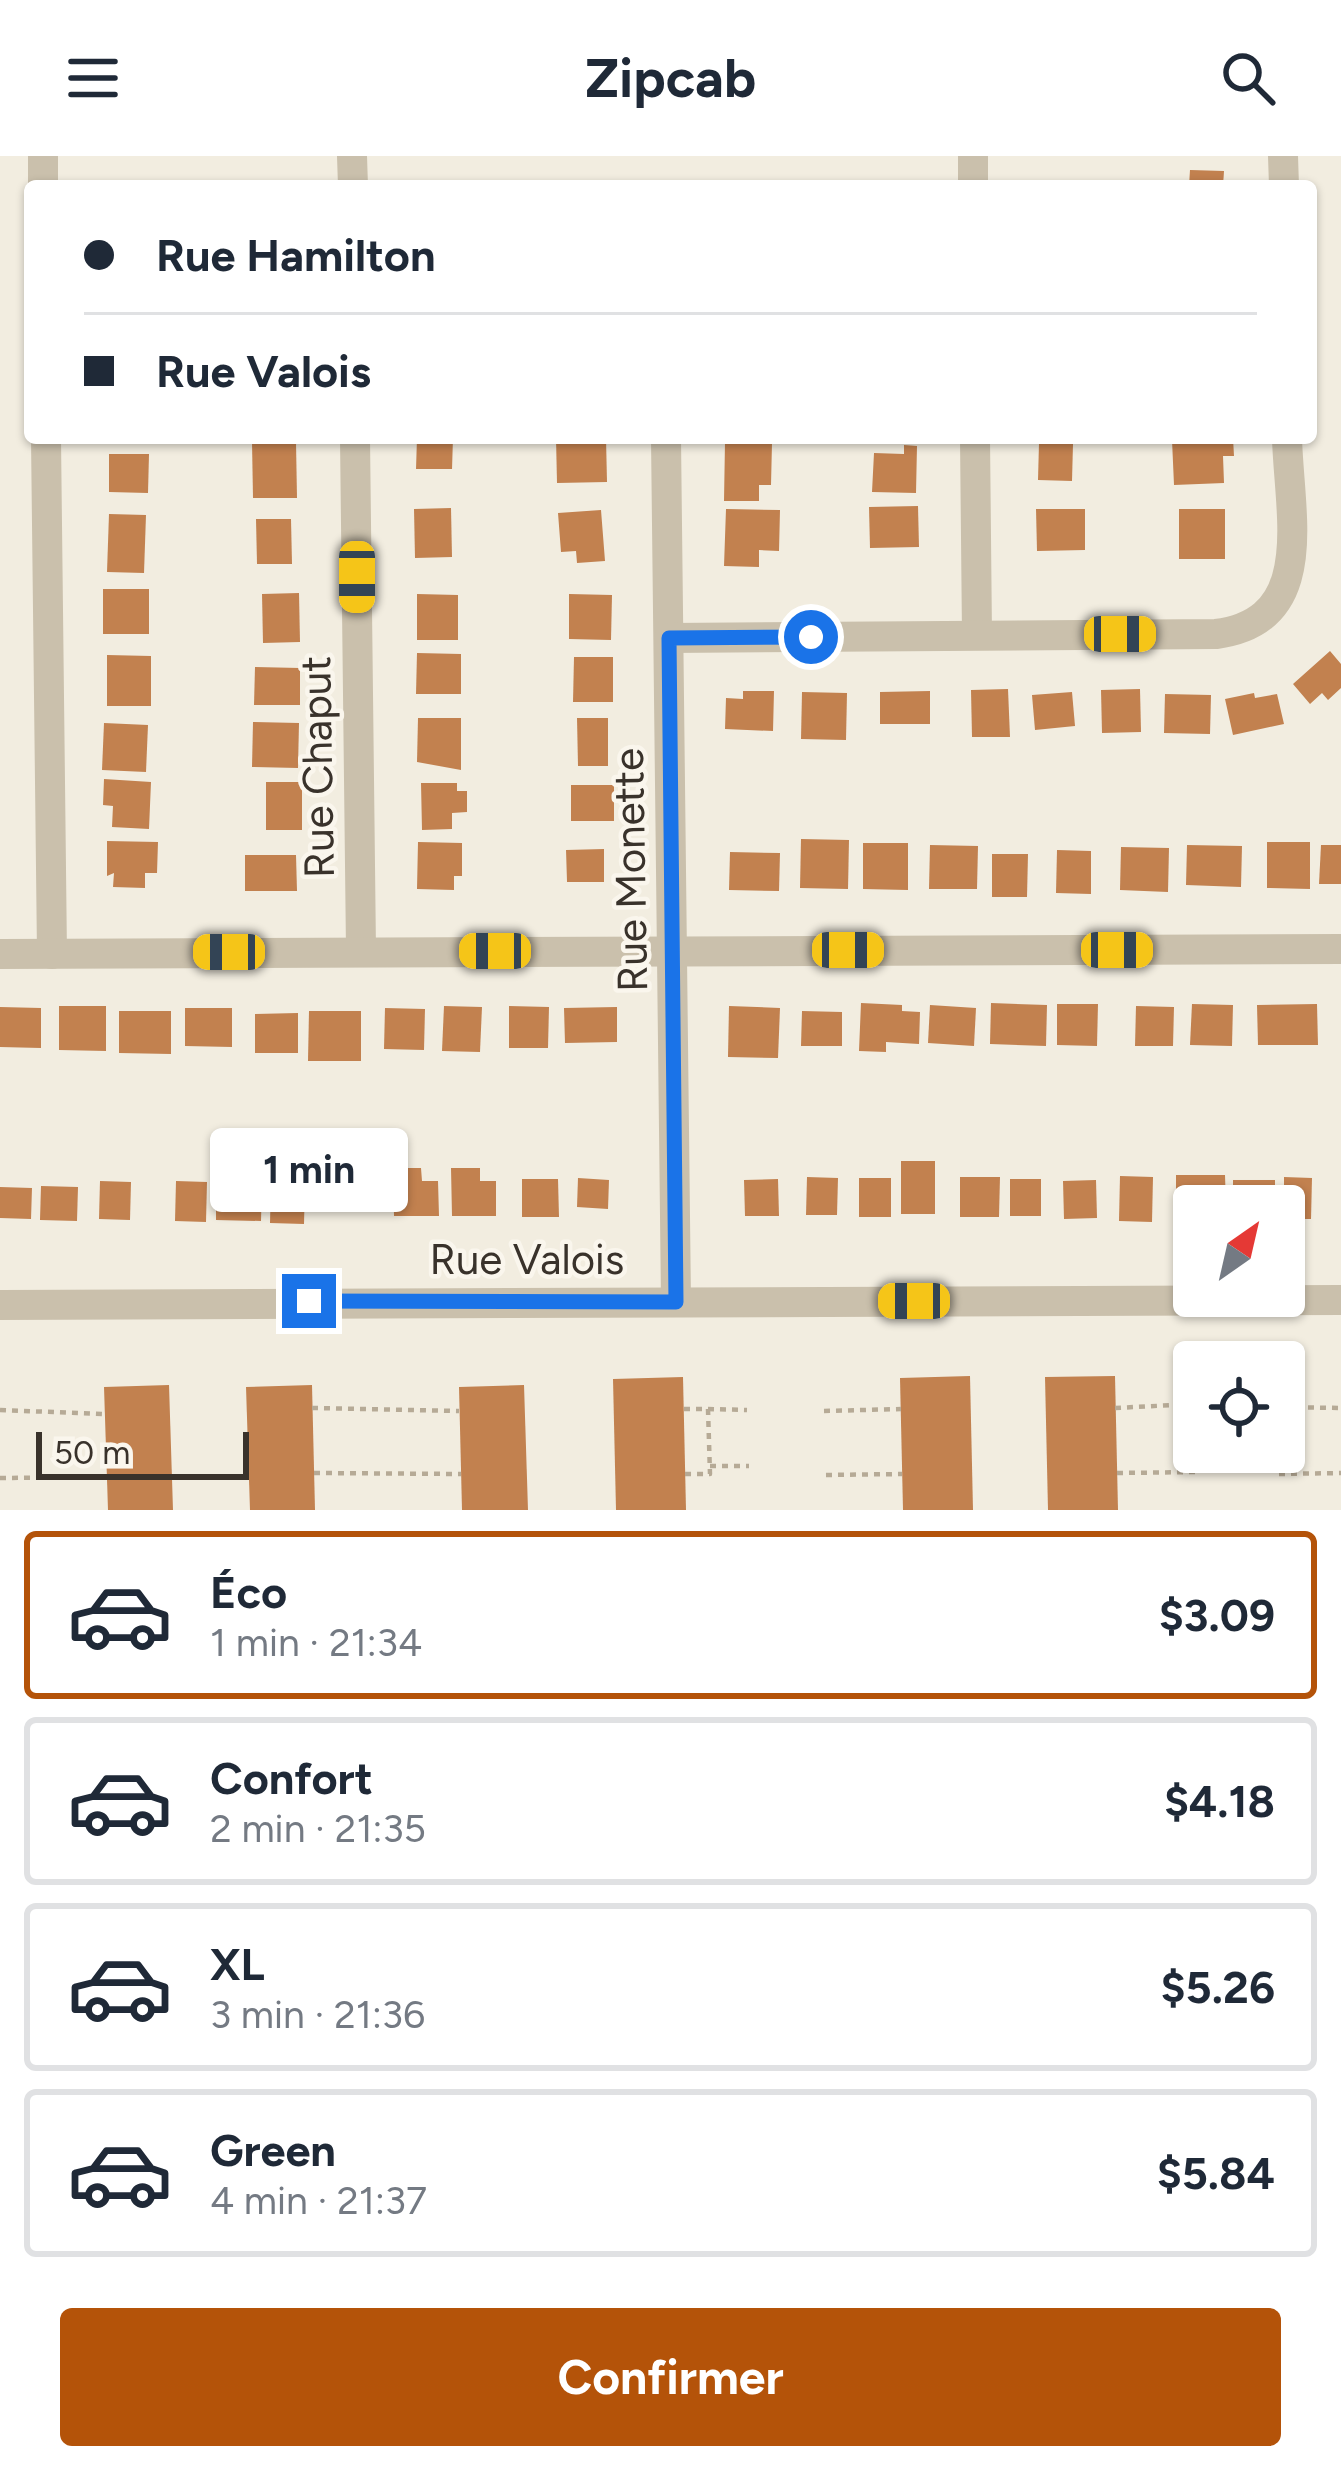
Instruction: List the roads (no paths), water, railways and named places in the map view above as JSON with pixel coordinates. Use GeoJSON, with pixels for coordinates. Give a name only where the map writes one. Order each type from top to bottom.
{"type":"FeatureCollection","features":[{"type":"Feature","properties":{"kind":"street"},"geometry":{"type":"LineString","coordinates":[[46,444],[52,953]]}},
{"type":"Feature","properties":{"kind":"street","name":"Rue Chaput"},"geometry":{"type":"LineString","coordinates":[[356,444],[361,950]]}},
{"type":"Feature","properties":{"kind":"street","name":"Rue Monette"},"geometry":{"type":"LineString","coordinates":[[666,444],[676,1302]]}},
{"type":"Feature","properties":{"kind":"street"},"geometry":{"type":"LineString","coordinates":[[975,444],[977,635]]}},
{"type":"Feature","properties":{"kind":"street"},"geometry":{"type":"LineString","coordinates":[[669,638],[1216,634],[1265,620],[1280,602],[1288,578],[1288,444]]}},
{"type":"Feature","properties":{"kind":"street"},"geometry":{"type":"LineString","coordinates":[[0,953],[1341,949]]}},
{"type":"Feature","properties":{"kind":"street","name":"Rue Valois"},"geometry":{"type":"LineString","coordinates":[[0,1305],[1341,1300]]}}]}
